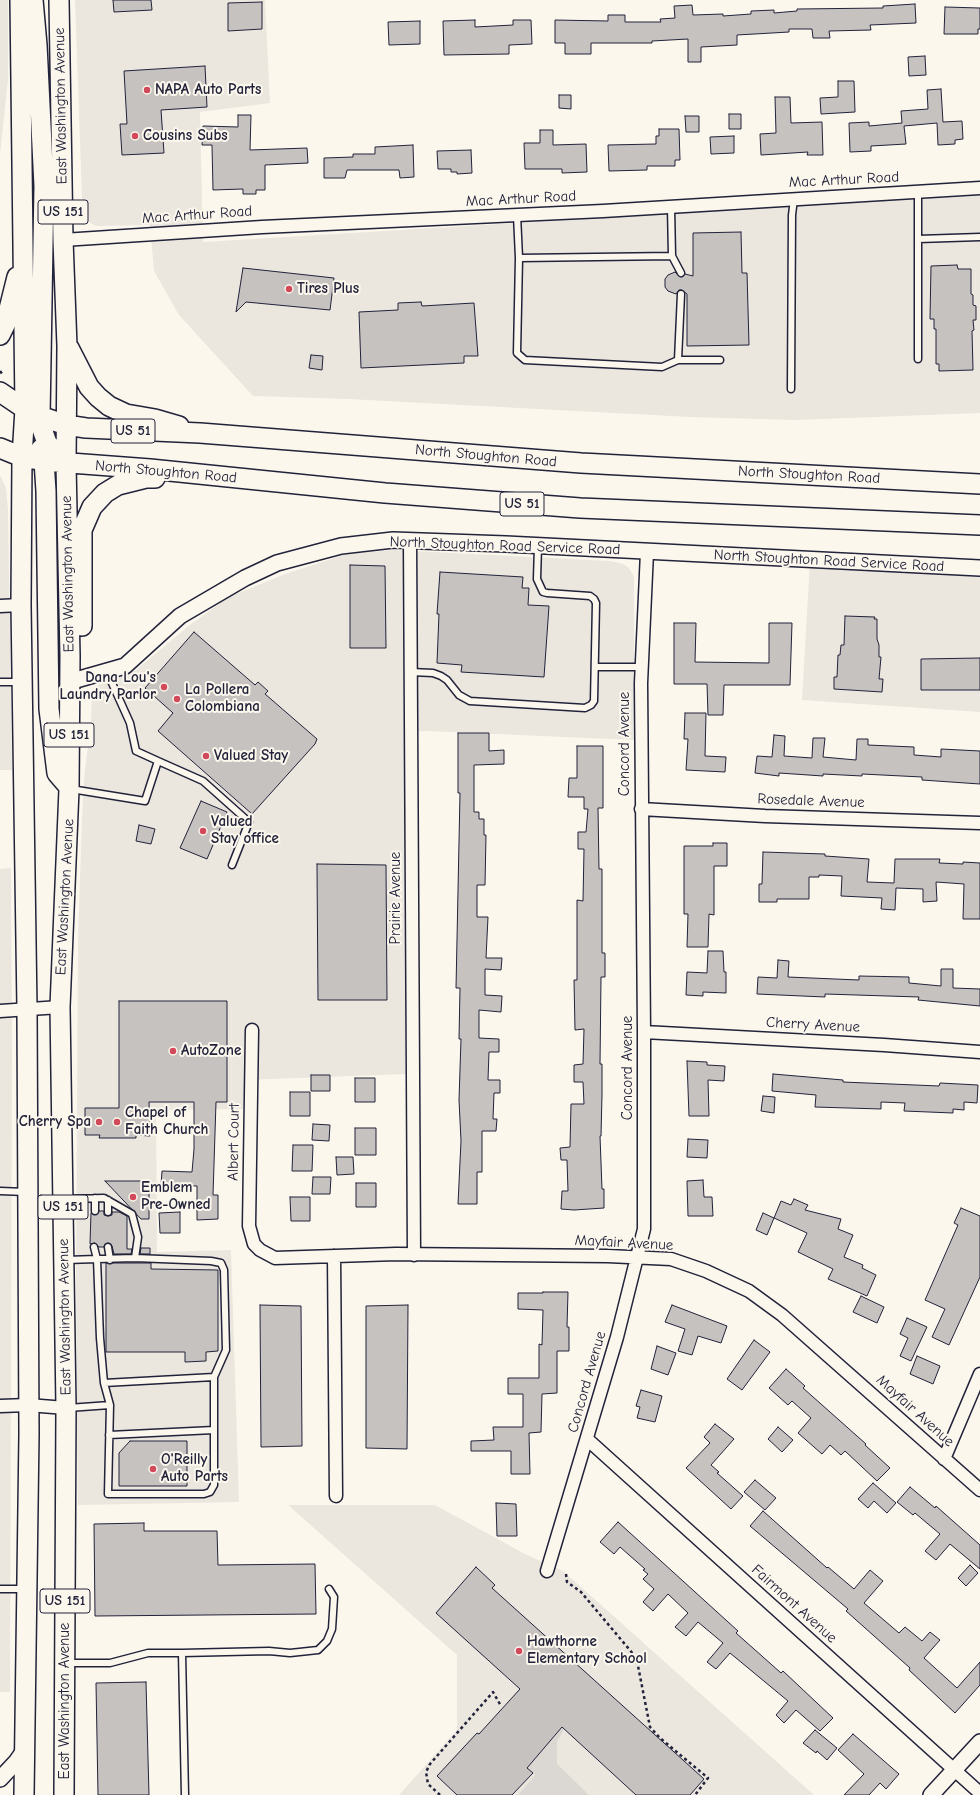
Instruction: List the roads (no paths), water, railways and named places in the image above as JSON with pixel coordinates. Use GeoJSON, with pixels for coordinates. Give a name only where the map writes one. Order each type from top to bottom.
{"type":"FeatureCollection","features":[{"type":"Feature","properties":{"kind":"main road","name":"US 151"},"geometry":{"type":"LineString","coordinates":[[20,0],[24,249],[33,413],[22,457],[21,605],[27,1009],[28,1405],[24,1795]]}},
{"type":"Feature","properties":{"kind":"main road"},"geometry":{"type":"LineString","coordinates":[[33,0],[37,45],[44,186],[33,413],[44,462],[47,541],[49,709],[57,773],[70,789]]}},
{"type":"Feature","properties":{"kind":"main road","name":"East Washington Avenue"},"geometry":{"type":"LineString","coordinates":[[59,0],[63,240],[67,346],[66,464],[70,656],[68,682],[70,789],[60,1007],[66,1408],[66,1663],[64,1795]]}},
{"type":"Feature","properties":{"kind":"main road"},"geometry":{"type":"LineString","coordinates":[[0,335],[5,325],[24,249]]}},
{"type":"Feature","properties":{"kind":"main road"},"geometry":{"type":"LineString","coordinates":[[67,346],[89,386],[98,397],[109,406],[126,414],[155,419],[200,433]]}},
{"type":"Feature","properties":{"kind":"main road","name":"North Stoughton Road"},"geometry":{"type":"LineString","coordinates":[[2,383],[33,413],[66,425],[114,430],[200,433],[581,463],[980,484]]}},
{"type":"Feature","properties":{"kind":"main road"},"geometry":{"type":"LineString","coordinates":[[33,413],[47,443],[66,464]]}},
{"type":"Feature","properties":{"kind":"main road","name":"North Stoughton Road"},"geometry":{"type":"LineString","coordinates":[[0,448],[22,457],[44,462],[150,469],[385,494],[580,508],[980,525]]}},
{"type":"Feature","properties":{"kind":"main road"},"geometry":{"type":"LineString","coordinates":[[70,656],[78,649],[81,643],[82,530],[92,507],[98,500],[105,493],[118,485],[146,478],[234,478]]}},
{"type":"Feature","properties":{"kind":"street","name":"Mac Arthur Road"},"geometry":{"type":"LineString","coordinates":[[63,240],[262,227],[671,207],[980,188]]}},
{"type":"Feature","properties":{"kind":"street","name":"North Stoughton Road Service Road"},"geometry":{"type":"LineString","coordinates":[[68,682],[125,666],[180,616],[239,581],[277,563],[341,546],[393,540],[980,568]]}},
{"type":"Feature","properties":{"kind":"street","name":"Prairie Avenue"},"geometry":{"type":"LineString","coordinates":[[410,541],[414,1255]]}},
{"type":"Feature","properties":{"kind":"street","name":"Concord Avenue"},"geometry":{"type":"LineString","coordinates":[[547,1571],[617,1337],[644,1228],[641,667],[647,552]]}},
{"type":"Feature","properties":{"kind":"street"},"geometry":{"type":"LineString","coordinates":[[0,606],[21,605]]}},
{"type":"Feature","properties":{"kind":"street","name":"Rosedale Avenue"},"geometry":{"type":"LineString","coordinates":[[641,809],[765,816],[980,823]]}},
{"type":"Feature","properties":{"kind":"street"},"geometry":{"type":"LineString","coordinates":[[0,1011],[60,1007]]}},
{"type":"Feature","properties":{"kind":"street","name":"Albert Court"},"geometry":{"type":"LineString","coordinates":[[252,1030],[249,1226],[254,1244],[260,1250]]}},
{"type":"Feature","properties":{"kind":"street","name":"Cherry Avenue"},"geometry":{"type":"LineString","coordinates":[[644,1032],[884,1045],[980,1052]]}},
{"type":"Feature","properties":{"kind":"street","name":"Mayfair Avenue"},"geometry":{"type":"LineString","coordinates":[[260,1250],[275,1258],[414,1255],[638,1257],[671,1259],[706,1271],[749,1291],[799,1328],[980,1490]]}},
{"type":"Feature","properties":{"kind":"street"},"geometry":{"type":"LineString","coordinates":[[334,1256],[336,1496]]}},
{"type":"Feature","properties":{"kind":"street"},"geometry":{"type":"LineString","coordinates":[[944,1459],[980,1374]]}},
{"type":"Feature","properties":{"kind":"street"},"geometry":{"type":"LineString","coordinates":[[0,1406],[28,1405],[66,1408]]}},
{"type":"Feature","properties":{"kind":"street","name":"Fairmont Avenue"},"geometry":{"type":"LineString","coordinates":[[587,1439],[980,1792]]}},
{"type":"Feature","properties":{"kind":"street"},"geometry":{"type":"LineString","coordinates":[[930,1795],[980,1742]]}},
{"type":"Feature","properties":{"kind":"street"},"geometry":{"type":"LineString","coordinates":[[0,1778],[16,1762],[25,1749]]}},
{"type":"Feature","properties":{"kind":"lane"},"geometry":{"type":"LineString","coordinates":[[918,192],[918,359]]}},
{"type":"Feature","properties":{"kind":"lane"},"geometry":{"type":"LineString","coordinates":[[791,389],[792,223],[794,199]]}},
{"type":"Feature","properties":{"kind":"lane"},"geometry":{"type":"LineString","coordinates":[[671,207],[672,256],[681,273]]}},
{"type":"Feature","properties":{"kind":"lane"},"geometry":{"type":"LineString","coordinates":[[517,215],[520,258],[517,353],[525,360],[662,367],[678,360],[720,360]]}},
{"type":"Feature","properties":{"kind":"lane"},"geometry":{"type":"LineString","coordinates":[[918,238],[980,237]]}},
{"type":"Feature","properties":{"kind":"lane"},"geometry":{"type":"LineString","coordinates":[[520,258],[672,256]]}},
{"type":"Feature","properties":{"kind":"lane"},"geometry":{"type":"LineString","coordinates":[[678,360],[681,294]]}},
{"type":"Feature","properties":{"kind":"lane"},"geometry":{"type":"LineString","coordinates":[[411,672],[433,673],[441,676],[447,680],[459,695],[470,701],[585,708],[591,705],[594,700],[596,603],[590,596],[543,592],[537,579],[538,546]]}},
{"type":"Feature","properties":{"kind":"lane"},"geometry":{"type":"LineString","coordinates":[[595,667],[641,667]]}},
{"type":"Feature","properties":{"kind":"lane"},"geometry":{"type":"LineString","coordinates":[[107,672],[130,723],[136,751],[203,781],[249,822],[232,865]]}},
{"type":"Feature","properties":{"kind":"lane"},"geometry":{"type":"LineString","coordinates":[[0,682],[22,682]]}},
{"type":"Feature","properties":{"kind":"lane"},"geometry":{"type":"LineString","coordinates":[[70,789],[145,801],[158,761]]}},
{"type":"Feature","properties":{"kind":"lane"},"geometry":{"type":"LineString","coordinates":[[0,1191],[27,1192]]}},
{"type":"Feature","properties":{"kind":"lane"},"geometry":{"type":"LineString","coordinates":[[95,1198],[95,1211]]}},
{"type":"Feature","properties":{"kind":"lane"},"geometry":{"type":"LineString","coordinates":[[63,1199],[95,1198],[108,1200],[132,1214],[138,1237],[135,1258]]}},
{"type":"Feature","properties":{"kind":"lane"},"geometry":{"type":"LineString","coordinates":[[108,1200],[108,1212]]}},
{"type":"Feature","properties":{"kind":"lane"},"geometry":{"type":"LineString","coordinates":[[64,1260],[81,1258],[97,1259],[110,1260],[135,1258],[211,1261],[221,1263],[224,1270],[226,1350],[214,1377],[214,1485],[210,1492],[204,1494],[108,1494],[110,1405],[104,1383],[100,1338],[97,1259],[94,1247]]}},
{"type":"Feature","properties":{"kind":"lane"},"geometry":{"type":"LineString","coordinates":[[108,1247],[110,1260]]}},
{"type":"Feature","properties":{"kind":"lane"},"geometry":{"type":"LineString","coordinates":[[104,1383],[214,1377]]}},
{"type":"Feature","properties":{"kind":"lane"},"geometry":{"type":"LineString","coordinates":[[66,1408],[110,1405]]}},
{"type":"Feature","properties":{"kind":"lane"},"geometry":{"type":"LineString","coordinates":[[109,1436],[214,1430]]}},
{"type":"Feature","properties":{"kind":"lane"},"geometry":{"type":"LineString","coordinates":[[0,1589],[27,1589]]}},
{"type":"Feature","properties":{"kind":"lane"},"geometry":{"type":"LineString","coordinates":[[66,1663],[110,1663],[148,1653],[269,1651],[290,1653],[318,1650],[327,1641],[332,1629],[334,1597],[329,1589]]}},
{"type":"Feature","properties":{"kind":"lane"},"geometry":{"type":"LineString","coordinates":[[182,1653],[185,1795]]}},
{"type":"Feature","properties":{"kind":"place","name":"NAPA Auto Parts"},"geometry":{"type":"Point","coordinates":[147,90]}},
{"type":"Feature","properties":{"kind":"place","name":"Cousins Subs"},"geometry":{"type":"Point","coordinates":[135,136]}},
{"type":"Feature","properties":{"kind":"place","name":"Tires Plus"},"geometry":{"type":"Point","coordinates":[289,289]}},
{"type":"Feature","properties":{"kind":"place","name":"Dana Lou's Laundry Parlor"},"geometry":{"type":"Point","coordinates":[164,687]}},
{"type":"Feature","properties":{"kind":"place","name":"La Pollera Colombiana"},"geometry":{"type":"Point","coordinates":[177,699]}},
{"type":"Feature","properties":{"kind":"place","name":"Valued Stay"},"geometry":{"type":"Point","coordinates":[206,756]}},
{"type":"Feature","properties":{"kind":"place","name":"Valued Stay office"},"geometry":{"type":"Point","coordinates":[203,831]}},
{"type":"Feature","properties":{"kind":"place","name":"AutoZone"},"geometry":{"type":"Point","coordinates":[173,1051]}},
{"type":"Feature","properties":{"kind":"place","name":"Cherry Spa"},"geometry":{"type":"Point","coordinates":[99,1122]}},
{"type":"Feature","properties":{"kind":"place","name":"Chapel of Faith Church"},"geometry":{"type":"Point","coordinates":[117,1122]}},
{"type":"Feature","properties":{"kind":"place","name":"Emblem Pre-Owned"},"geometry":{"type":"Point","coordinates":[133,1197]}},
{"type":"Feature","properties":{"kind":"place","name":"O'Reilly Auto Parts"},"geometry":{"type":"Point","coordinates":[153,1469]}},
{"type":"Feature","properties":{"kind":"place","name":"Hawthorne Elementary School"},"geometry":{"type":"Point","coordinates":[519,1651]}}]}
